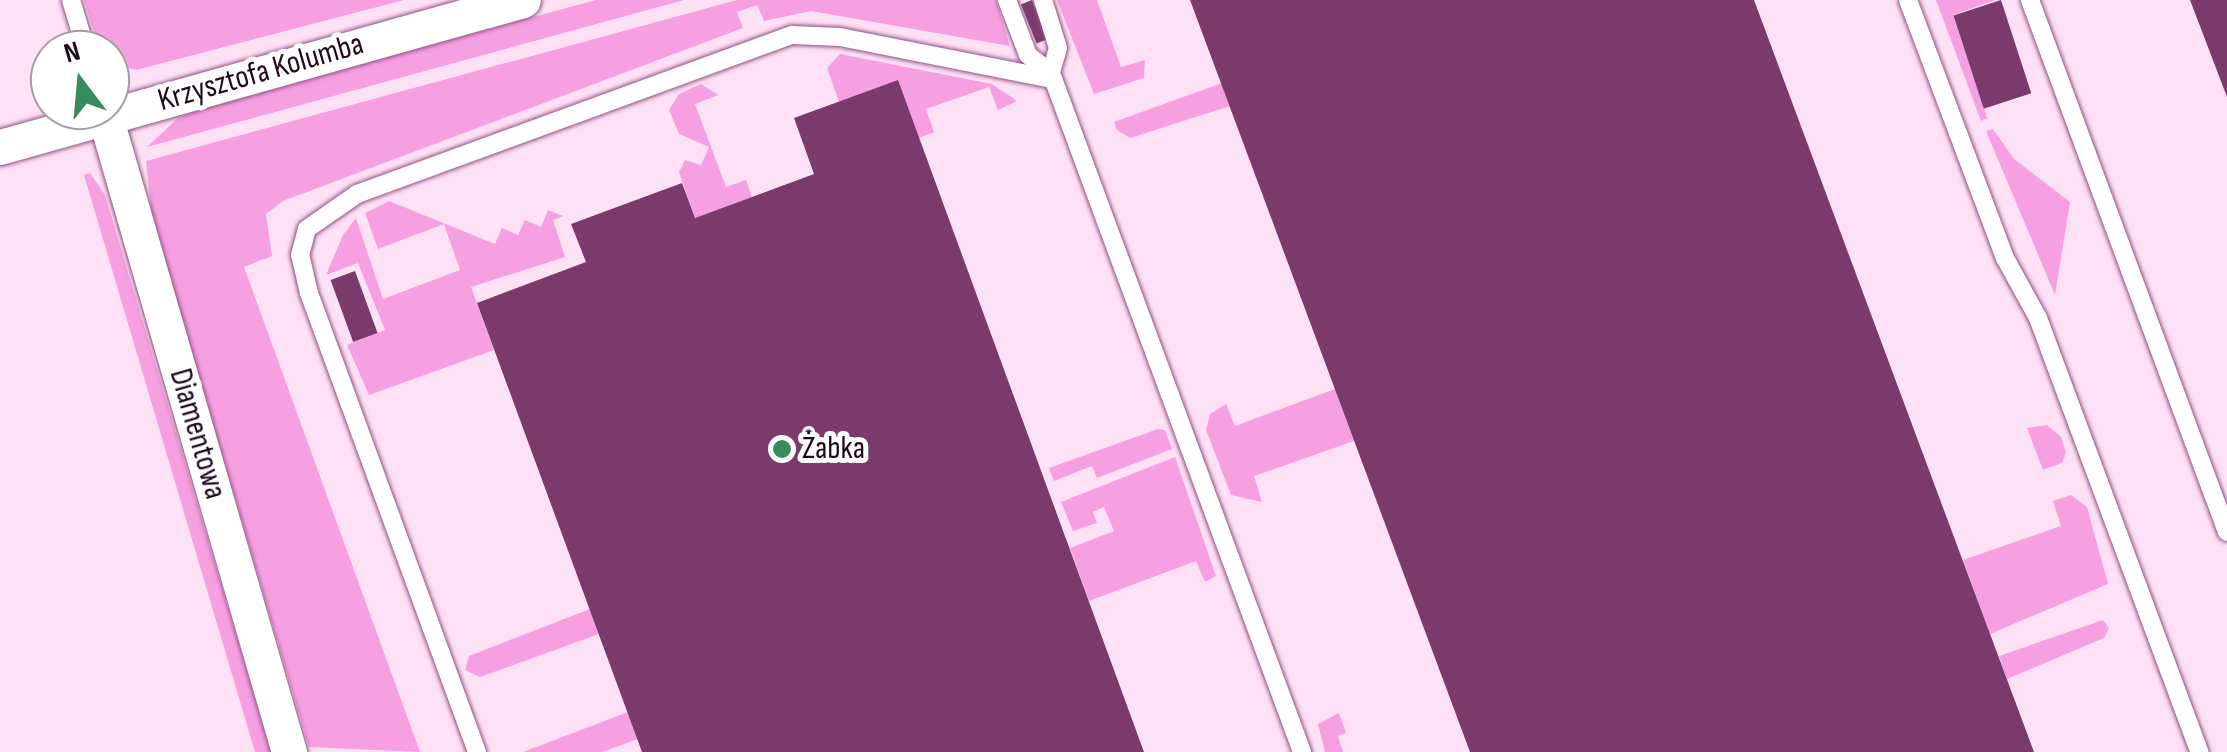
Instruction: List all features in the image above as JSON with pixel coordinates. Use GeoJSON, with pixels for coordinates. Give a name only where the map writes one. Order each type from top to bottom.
{"type":"FeatureCollection","features":[{"type":"Feature","properties":{"kind":"street","name":"Krzysztofa Kolumba"},"geometry":{"type":"LineString","coordinates":[[130,106],[523,0]]}},
{"type":"Feature","properties":{"kind":"street","name":"Krzysztofa Kolumba"},"geometry":{"type":"LineString","coordinates":[[0,146],[50,130]]}},
{"type":"Feature","properties":{"kind":"street","name":"Diamentowa"},"geometry":{"type":"LineString","coordinates":[[109,130],[289,752]]}},
{"type":"Feature","properties":{"kind":"lane"},"geometry":{"type":"LineString","coordinates":[[71,0],[80,30]]}},
{"type":"Feature","properties":{"kind":"lane"},"geometry":{"type":"LineString","coordinates":[[1008,0],[1028,55],[1052,76],[1302,752]]}},
{"type":"Feature","properties":{"kind":"lane"},"geometry":{"type":"LineString","coordinates":[[1043,0],[1058,48],[1052,76]]}},
{"type":"Feature","properties":{"kind":"lane"},"geometry":{"type":"LineString","coordinates":[[1908,0],[2006,258],[2038,318],[2199,752]]}},
{"type":"Feature","properties":{"kind":"lane"},"geometry":{"type":"LineString","coordinates":[[2030,0],[2227,532]]}},
{"type":"Feature","properties":{"kind":"lane"},"geometry":{"type":"LineString","coordinates":[[477,752],[309,293],[300,255],[307,229],[357,194],[777,38],[822,34],[1052,76]]}},
{"type":"Feature","properties":{"kind":"shaded area"},"geometry":{"type":"Polygon","coordinates":[[[84,0],[404,0],[136,70],[130,69],[130,30],[94,30],[84,0]]]}},
{"type":"Feature","properties":{"kind":"shaded area"},"geometry":{"type":"Polygon","coordinates":[[[596,0],[684,0],[147,147],[178,118],[220,102],[596,0]]]}},
{"type":"Feature","properties":{"kind":"shaded area"},"geometry":{"type":"Polygon","coordinates":[[[737,0],[996,0],[1010,46],[811,11],[764,21],[757,5],[737,12],[743,28],[283,201],[266,214],[272,256],[244,267],[420,752],[309,747],[152,217],[146,161],[737,0]]]}},
{"type":"Feature","properties":{"kind":"shaded area"},"geometry":{"type":"Polygon","coordinates":[[[1057,0],[1097,0],[1121,67],[1145,60],[1144,78],[1094,94],[1057,0]]]}},
{"type":"Feature","properties":{"kind":"shaded area"},"geometry":{"type":"Polygon","coordinates":[[[1936,0],[1995,0],[1953,15],[1987,118],[1981,121],[1936,0]]]}},
{"type":"Feature","properties":{"kind":"shaded area"},"geometry":{"type":"Polygon","coordinates":[[[840,54],[992,84],[1017,101],[998,110],[989,87],[926,109],[934,132],[919,138],[839,102],[827,68],[840,54]]]}},
{"type":"Feature","properties":{"kind":"shaded area"},"geometry":{"type":"Polygon","coordinates":[[[1222,83],[1230,106],[1130,138],[1117,130],[1114,122],[1222,83]]]}},
{"type":"Feature","properties":{"kind":"shaded area"},"geometry":{"type":"Polygon","coordinates":[[[701,84],[718,95],[695,104],[726,187],[746,180],[752,197],[695,218],[679,172],[685,160],[701,165],[709,147],[679,134],[669,110],[679,94],[701,84]]]}},
{"type":"Feature","properties":{"kind":"shaded area"},"geometry":{"type":"Polygon","coordinates":[[[1993,129],[2014,159],[2070,202],[2055,295],[1986,131],[1993,129]]]}},
{"type":"Feature","properties":{"kind":"shaded area"},"geometry":{"type":"Polygon","coordinates":[[[90,173],[105,195],[271,752],[255,752],[84,175],[90,173]]]}},
{"type":"Feature","properties":{"kind":"shaded area"},"geometry":{"type":"Polygon","coordinates":[[[389,201],[495,244],[502,228],[518,235],[525,220],[541,227],[548,210],[563,216],[553,220],[565,257],[471,287],[494,350],[369,395],[347,345],[385,330],[358,263],[326,275],[343,235],[356,218],[383,299],[460,270],[444,224],[378,249],[365,213],[389,201]]]}},
{"type":"Feature","properties":{"kind":"shaded area"},"geometry":{"type":"Polygon","coordinates":[[[1335,389],[1354,441],[1254,476],[1262,502],[1231,495],[1206,430],[1210,414],[1226,404],[1235,426],[1335,389]]]}},
{"type":"Feature","properties":{"kind":"shaded area"},"geometry":{"type":"Polygon","coordinates":[[[2047,425],[2061,437],[2066,453],[2062,463],[2043,470],[2027,428],[2047,425]]]}},
{"type":"Feature","properties":{"kind":"shaded area"},"geometry":{"type":"Polygon","coordinates":[[[1158,429],[1165,430],[1172,449],[1097,478],[1092,466],[1054,481],[1049,468],[1158,429]]]}},
{"type":"Feature","properties":{"kind":"shaded area"},"geometry":{"type":"Polygon","coordinates":[[[1175,457],[1216,576],[1205,582],[1196,561],[1089,601],[1070,548],[1114,531],[1104,507],[1093,512],[1097,523],[1073,531],[1061,502],[1175,457]]]}},
{"type":"Feature","properties":{"kind":"shaded area"},"geometry":{"type":"Polygon","coordinates":[[[2071,495],[2087,507],[2108,584],[1990,634],[1963,560],[2061,526],[2053,501],[2071,495]]]}},
{"type":"Feature","properties":{"kind":"shaded area"},"geometry":{"type":"Polygon","coordinates":[[[590,609],[599,634],[480,677],[465,670],[469,656],[590,609]]]}},
{"type":"Feature","properties":{"kind":"shaded area"},"geometry":{"type":"Polygon","coordinates":[[[2103,620],[2109,628],[2104,638],[2007,679],[1999,656],[2103,620]]]}},
{"type":"Feature","properties":{"kind":"shaded area"},"geometry":{"type":"Polygon","coordinates":[[[628,712],[638,739],[602,752],[523,752],[628,712]]]}},
{"type":"Feature","properties":{"kind":"shaded area"},"geometry":{"type":"Polygon","coordinates":[[[1339,713],[1346,733],[1338,736],[1343,752],[1325,752],[1318,724],[1339,713]]]}},
{"type":"Feature","properties":{"kind":"building"},"geometry":{"type":"Polygon","coordinates":[[[1032,0],[1048,39],[1037,43],[1021,4],[1032,0]]]}},
{"type":"Feature","properties":{"kind":"building"},"geometry":{"type":"Polygon","coordinates":[[[1190,0],[1754,0],[2034,752],[1470,752],[1190,0]]]}},
{"type":"Feature","properties":{"kind":"building"},"geometry":{"type":"Polygon","coordinates":[[[2001,0],[2031,93],[1984,109],[1953,15],[2001,0]]]}},
{"type":"Feature","properties":{"kind":"building"},"geometry":{"type":"Polygon","coordinates":[[[2190,0],[2227,0],[2227,97],[2190,0]]]}},
{"type":"Feature","properties":{"kind":"building","name":"Żabka"},"geometry":{"type":"Polygon","coordinates":[[[898,80],[1144,752],[642,752],[477,303],[586,262],[571,224],[682,183],[695,218],[814,174],[794,118],[898,80]]]}},
{"type":"Feature","properties":{"kind":"building"},"geometry":{"type":"Polygon","coordinates":[[[355,271],[378,333],[353,342],[331,280],[355,271]]]}},
{"type":"Feature","properties":{"kind":"place","name":"Żabka"},"geometry":{"type":"Point","coordinates":[782,449]}}]}
